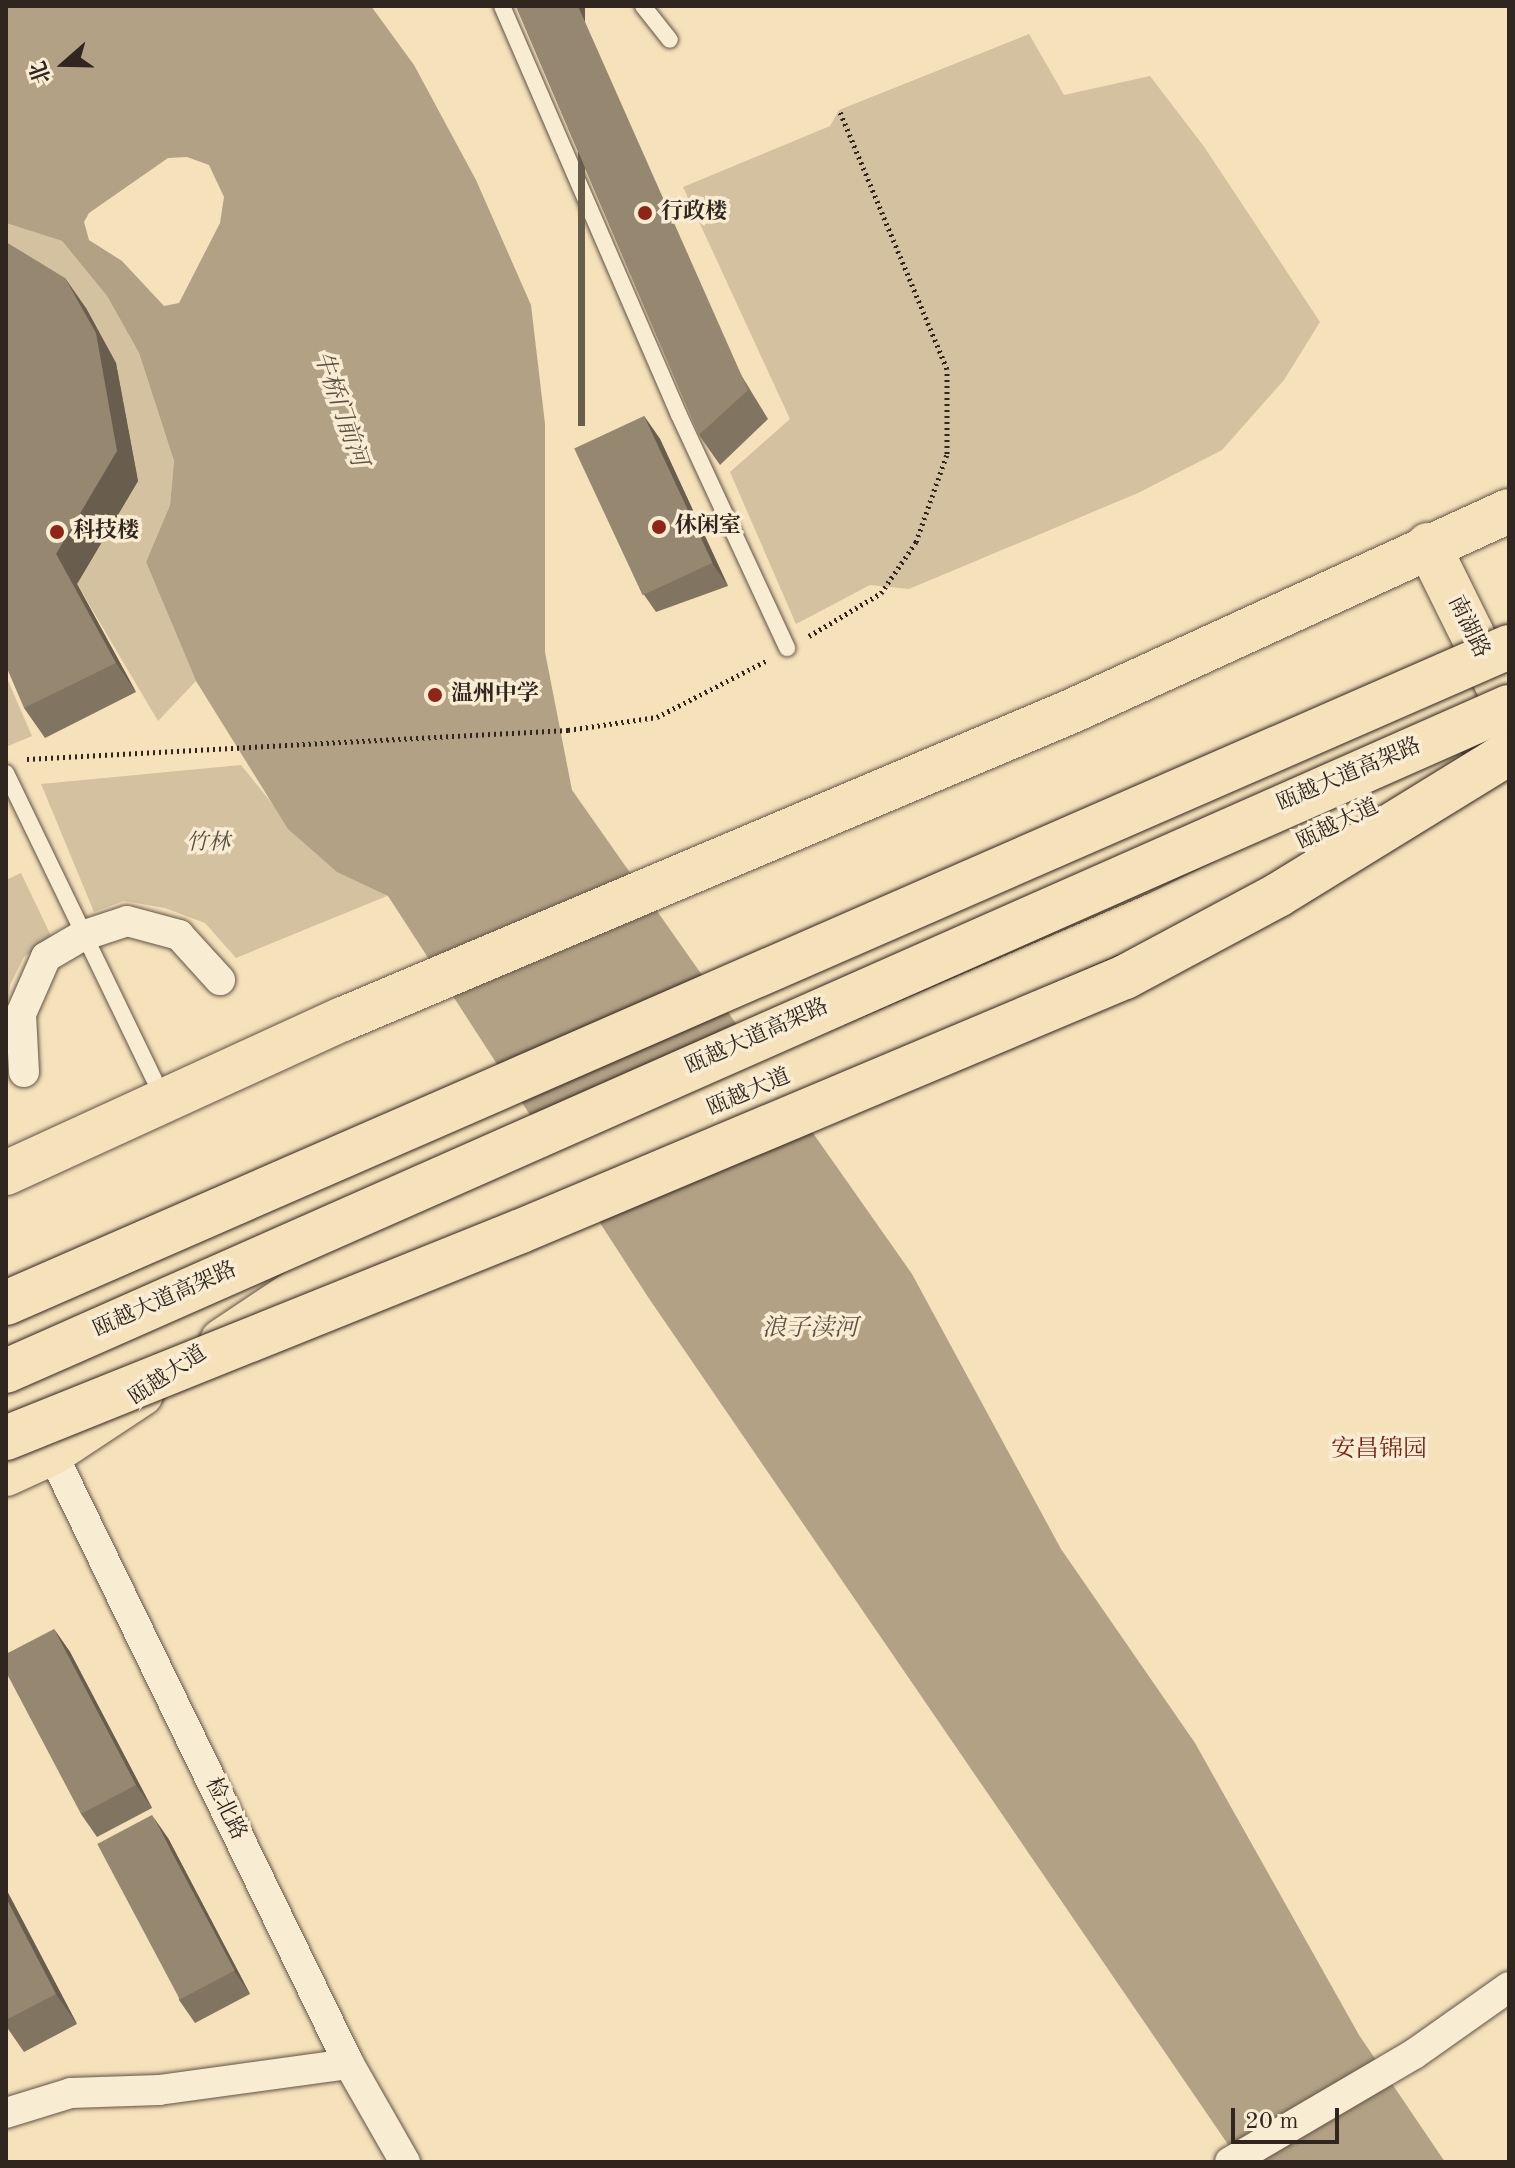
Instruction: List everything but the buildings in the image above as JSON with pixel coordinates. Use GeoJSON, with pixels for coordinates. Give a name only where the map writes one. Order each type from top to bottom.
{"type":"FeatureCollection","features":[{"type":"Feature","properties":{"kind":"main road"},"geometry":{"type":"LineString","coordinates":[[6,1173],[706,862],[1074,710],[1428,545],[1509,511]]}},
{"type":"Feature","properties":{"kind":"main road","name":"南湖路"},"geometry":{"type":"LineString","coordinates":[[1428,545],[1509,708]]}},
{"type":"Feature","properties":{"kind":"main road"},"geometry":{"type":"LineString","coordinates":[[6,1303],[1509,647]]}},
{"type":"Feature","properties":{"kind":"main road","name":"瓯越大道高架路"},"geometry":{"type":"LineString","coordinates":[[6,1371],[1509,708]]}},
{"type":"Feature","properties":{"kind":"main road","name":"瓯越大道"},"geometry":{"type":"LineString","coordinates":[[6,1474],[52,1453],[319,1276],[1155,915],[1509,742]]}},
{"type":"Feature","properties":{"kind":"main road"},"geometry":{"type":"LineString","coordinates":[[6,1438],[521,1231],[1125,977],[1278,895],[1509,753]]}},
{"type":"Feature","properties":{"kind":"street"},"geometry":{"type":"LineString","coordinates":[[24,1072],[21,1014],[46,957],[82,936],[127,921],[179,935],[220,980]]}},
{"type":"Feature","properties":{"kind":"street","name":"检北路"},"geometry":{"type":"LineString","coordinates":[[52,1453],[349,2064],[405,2162]]}},
{"type":"Feature","properties":{"kind":"street"},"geometry":{"type":"LineString","coordinates":[[1230,2162],[1414,2054],[1509,1987]]}},
{"type":"Feature","properties":{"kind":"street"},"geometry":{"type":"LineString","coordinates":[[6,2113],[71,2093],[159,2090],[349,2064]]}},
{"type":"Feature","properties":{"kind":"lane"},"geometry":{"type":"LineString","coordinates":[[502,6],[679,415],[787,648]]}},
{"type":"Feature","properties":{"kind":"lane"},"geometry":{"type":"LineString","coordinates":[[643,6],[670,40]]}},
{"type":"Feature","properties":{"kind":"lane"},"geometry":{"type":"LineString","coordinates":[[6,773],[82,936],[154,1079]]}},
{"type":"Feature","properties":{"kind":"path"},"geometry":{"type":"LineString","coordinates":[[21,759],[568,730],[657,717],[787,648],[881,593],[916,542],[947,454],[947,369],[839,110]]}},
{"type":"Feature","properties":{"kind":"green space"},"geometry":{"type":"Polygon","coordinates":[[[1029,34],[1064,95],[1150,76],[1205,148],[1320,322],[1284,380],[1222,450],[1138,493],[909,589],[870,585],[796,624],[730,472],[790,419],[683,187],[830,126],[839,110],[1029,34]]]}},
{"type":"Feature","properties":{"kind":"green space"},"geometry":{"type":"Polygon","coordinates":[[[6,223],[62,241],[107,296],[139,353],[174,461],[170,505],[146,562],[196,681],[158,721],[77,584],[138,481],[116,363],[92,319],[6,266],[6,223]]]}},
{"type":"Feature","properties":{"kind":"green space"},"geometry":{"type":"Polygon","coordinates":[[[6,676],[32,736],[6,747],[6,676]]]}},
{"type":"Feature","properties":{"kind":"green space","name":"竹林"},"geometry":{"type":"Polygon","coordinates":[[[241,765],[304,843],[387,896],[236,958],[205,923],[165,908],[124,901],[94,912],[41,784],[241,765]]]}},
{"type":"Feature","properties":{"kind":"green space"},"geometry":{"type":"Polygon","coordinates":[[[21,873],[52,938],[24,957],[10,985],[6,1023],[6,880],[21,873]]]}},
{"type":"Feature","properties":{"kind":"water"},"geometry":{"type":"Polygon","coordinates":[[[6,6],[371,6],[414,65],[476,180],[531,305],[545,424],[545,652],[572,790],[912,1274],[1061,1549],[1195,1743],[1359,2035],[1445,2162],[1240,2162],[648,1297],[388,896],[337,872],[288,829],[196,681],[146,562],[170,505],[174,461],[139,353],[107,296],[62,241],[6,223],[6,6]],[[187,157],[168,158],[89,213],[84,222],[89,240],[122,261],[164,306],[179,303],[220,223],[224,197],[209,165],[187,157]]]}},
{"type":"Feature","properties":{"kind":"place","name":"行政楼"},"geometry":{"type":"Point","coordinates":[645,213]}},
{"type":"Feature","properties":{"kind":"place","name":"休闲室"},"geometry":{"type":"Point","coordinates":[659,527]}},
{"type":"Feature","properties":{"kind":"place","name":"科技楼"},"geometry":{"type":"Point","coordinates":[57,532]}},
{"type":"Feature","properties":{"kind":"place","name":"温州中学"},"geometry":{"type":"Point","coordinates":[435,695]}},
{"type":"Feature","properties":{"kind":"district","name":"安昌锦园"},"geometry":{"type":"Point","coordinates":[1379,1451]}},
{"type":"Feature","properties":{"kind":"water label","name":"牛桥门前河"},"geometry":{"type":"Point","coordinates":[339,409]}},
{"type":"Feature","properties":{"kind":"water label","name":"浪子渎河"},"geometry":{"type":"Point","coordinates":[810,1330]}}]}
